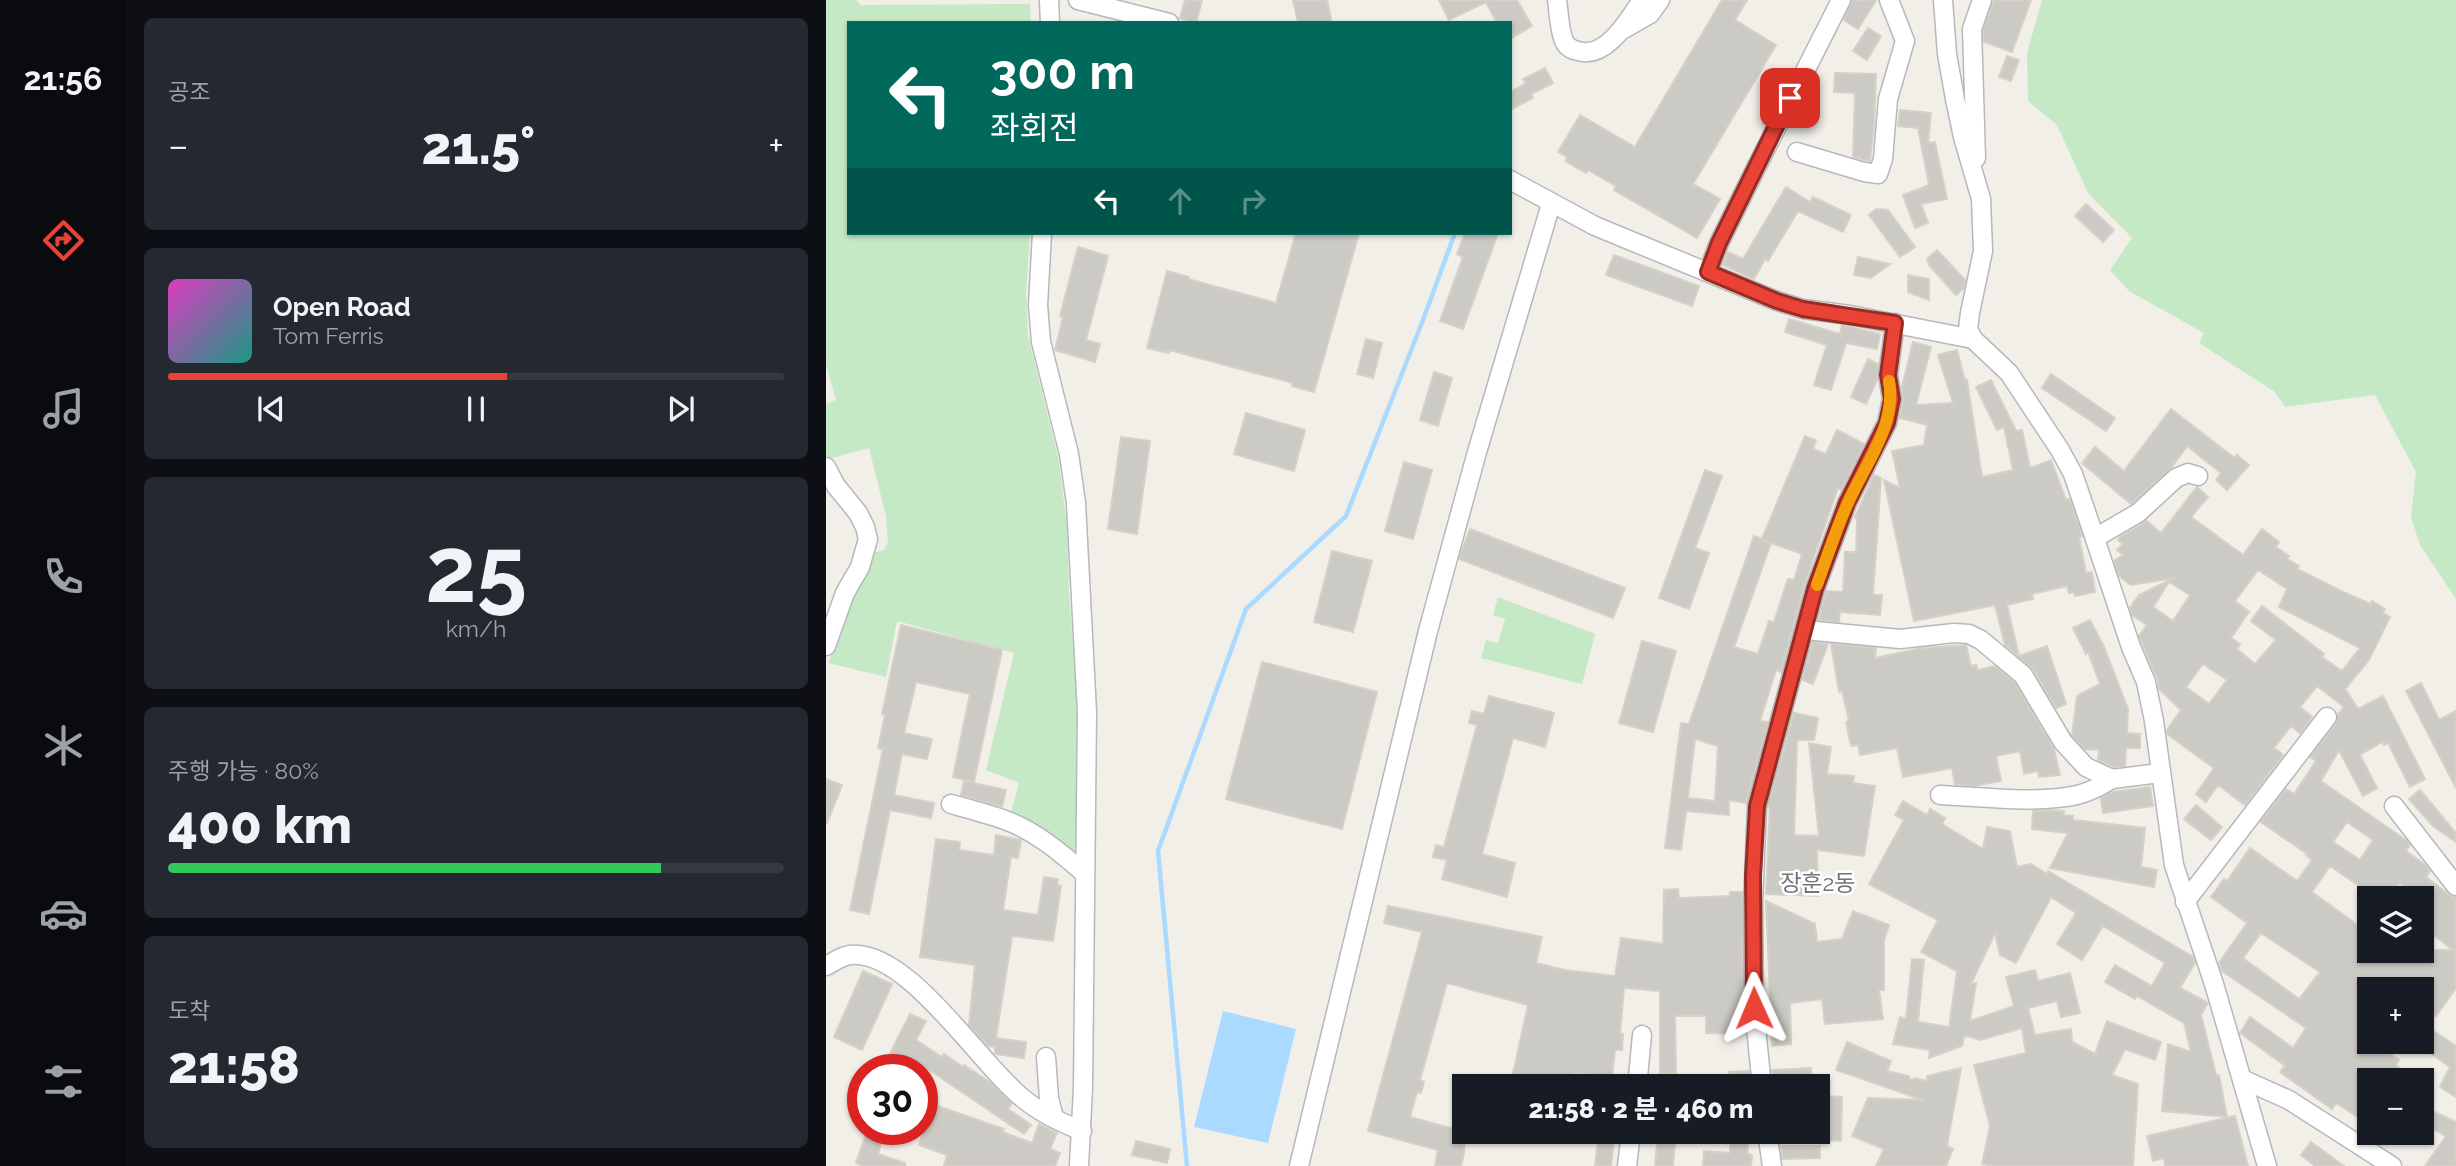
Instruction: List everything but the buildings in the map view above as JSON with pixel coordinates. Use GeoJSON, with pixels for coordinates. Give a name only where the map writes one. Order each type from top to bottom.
{"type":"FeatureCollection","features":[{"type":"Feature","properties":{"kind":"street"},"geometry":{"type":"LineString","coordinates":[[1049,0],[1050,21]]}},
{"type":"Feature","properties":{"kind":"street"},"geometry":{"type":"LineString","coordinates":[[1078,0],[1161,21]]}},
{"type":"Feature","properties":{"kind":"street"},"geometry":{"type":"LineString","coordinates":[[1558,0],[1564,42],[1571,49],[1583,53],[1596,51],[1618,32],[1650,14],[1660,0]]}},
{"type":"Feature","properties":{"kind":"street"},"geometry":{"type":"LineString","coordinates":[[1618,32],[1642,0]]}},
{"type":"Feature","properties":{"kind":"street"},"geometry":{"type":"LineString","coordinates":[[1708,272],[1737,205],[1842,0]]}},
{"type":"Feature","properties":{"kind":"street"},"geometry":{"type":"LineString","coordinates":[[1797,152],[1864,173],[1878,174],[1883,159],[1888,99],[1905,41],[1889,0]]}},
{"type":"Feature","properties":{"kind":"street"},"geometry":{"type":"LineString","coordinates":[[1943,0],[1947,54],[1955,99],[1963,137],[1977,180]]}},
{"type":"Feature","properties":{"kind":"street"},"geometry":{"type":"LineString","coordinates":[[1982,0],[1972,29],[1977,180],[1983,234],[1980,271],[1969,313],[1968,329],[1973,339],[2009,373],[2073,474],[2131,647],[2146,682],[2174,864],[2214,984],[2267,1166]]}},
{"type":"Feature","properties":{"kind":"street"},"geometry":{"type":"LineString","coordinates":[[1512,181],[1595,226],[1777,301],[1803,309],[1895,323],[1973,339]]}},
{"type":"Feature","properties":{"kind":"street"},"geometry":{"type":"LineString","coordinates":[[1299,1166],[1428,631],[1477,452],[1551,204]]}},
{"type":"Feature","properties":{"kind":"street"},"geometry":{"type":"LineString","coordinates":[[1042,235],[1038,305],[1041,342],[1069,454],[1076,503],[1087,712],[1082,1130],[1079,1166]]}},
{"type":"Feature","properties":{"kind":"street"},"geometry":{"type":"LineString","coordinates":[[1761,1074],[1754,1008],[1753,876],[1757,806],[1815,589],[1847,503],[1887,423],[1892,399],[1888,375],[1895,323]]}},
{"type":"Feature","properties":{"kind":"street"},"geometry":{"type":"LineString","coordinates":[[826,467],[836,486],[858,513],[866,527],[868,539],[860,567],[845,593],[826,646]]}},
{"type":"Feature","properties":{"kind":"street"},"geometry":{"type":"LineString","coordinates":[[2095,538],[2138,513],[2176,478],[2188,473],[2198,476]]}},
{"type":"Feature","properties":{"kind":"street"},"geometry":{"type":"LineString","coordinates":[[1805,630],[1900,639],[1969,634],[1981,640],[2023,675],[2063,742],[2086,767],[2112,779]]}},
{"type":"Feature","properties":{"kind":"street"},"geometry":{"type":"LineString","coordinates":[[2185,902],[2327,718]]}},
{"type":"Feature","properties":{"kind":"street"},"geometry":{"type":"LineString","coordinates":[[1940,795],[2028,798],[2075,795],[2092,790],[2112,779],[2160,774]]}},
{"type":"Feature","properties":{"kind":"street"},"geometry":{"type":"LineString","coordinates":[[951,804],[1006,821],[1025,830],[1058,850],[1084,873]]}},
{"type":"Feature","properties":{"kind":"street"},"geometry":{"type":"LineString","coordinates":[[2394,806],[2456,886]]}},
{"type":"Feature","properties":{"kind":"street"},"geometry":{"type":"LineString","coordinates":[[826,966],[851,955],[870,957],[892,968],[937,1005],[999,1076],[1025,1100],[1054,1118],[1082,1130]]}},
{"type":"Feature","properties":{"kind":"street"},"geometry":{"type":"LineString","coordinates":[[1638,1074],[1642,1035]]}},
{"type":"Feature","properties":{"kind":"street"},"geometry":{"type":"LineString","coordinates":[[1046,1057],[1049,1098],[1054,1118]]}},
{"type":"Feature","properties":{"kind":"street"},"geometry":{"type":"LineString","coordinates":[[2242,1079],[2289,1100],[2392,1166]]}},
{"type":"Feature","properties":{"kind":"street"},"geometry":{"type":"LineString","coordinates":[[1627,1166],[1630,1144]]}},
{"type":"Feature","properties":{"kind":"street"},"geometry":{"type":"LineString","coordinates":[[1769,1144],[1772,1166]]}},
{"type":"Feature","properties":{"kind":"green space"},"geometry":{"type":"Polygon","coordinates":[[[826,0],[856,0],[861,5],[1030,4],[1031,21],[847,21],[847,235],[1030,235],[1026,293],[1028,336],[1058,457],[1067,525],[1069,594],[1078,708],[1076,854],[1046,830],[1011,812],[1019,783],[986,770],[1014,653],[897,621],[886,677],[828,663],[845,617],[872,561],[873,552],[883,551],[888,542],[886,516],[869,448],[828,459],[826,455],[826,404],[836,400],[826,364],[826,0]]]}},
{"type":"Feature","properties":{"kind":"green space"},"geometry":{"type":"Polygon","coordinates":[[[2042,0],[2456,0],[2456,599],[2420,545],[2411,517],[2416,472],[2375,395],[2285,407],[2275,392],[2199,343],[2204,333],[2129,291],[2110,270],[2132,238],[2088,193],[2057,125],[2028,101],[2027,53],[2042,0]]]}},
{"type":"Feature","properties":{"kind":"green space"},"geometry":{"type":"Polygon","coordinates":[[[1498,597],[1595,634],[1582,684],[1481,658],[1486,640],[1498,643],[1505,619],[1493,615],[1498,597]]]}},
{"type":"Feature","properties":{"kind":"water"},"geometry":{"type":"Polygon","coordinates":[[[1223,1011],[1296,1029],[1268,1143],[1194,1127],[1223,1011]]]}},
{"type":"Feature","properties":{"kind":"waterway"},"geometry":{"type":"LineString","coordinates":[[1187,1166],[1158,851],[1246,609],[1346,516],[1454,235]]}},
{"type":"Feature","properties":{"kind":"slow traffic"},"geometry":{"type":"LineString","coordinates":[[1817,585],[1847,503],[1887,423],[1892,399],[1889,381]]}},
{"type":"Feature","properties":{"kind":"district","name":"장훈2동"},"geometry":{"type":"Point","coordinates":[1818,883]}},
{"type":"Feature","properties":{"kind":"route"},"geometry":{"type":"LineString","coordinates":[[1754,1008],[1753,876],[1757,806],[1815,589],[1847,503],[1887,423],[1892,399],[1888,375],[1895,323],[1803,309],[1708,272],[1719,243],[1790,98]]}}]}
